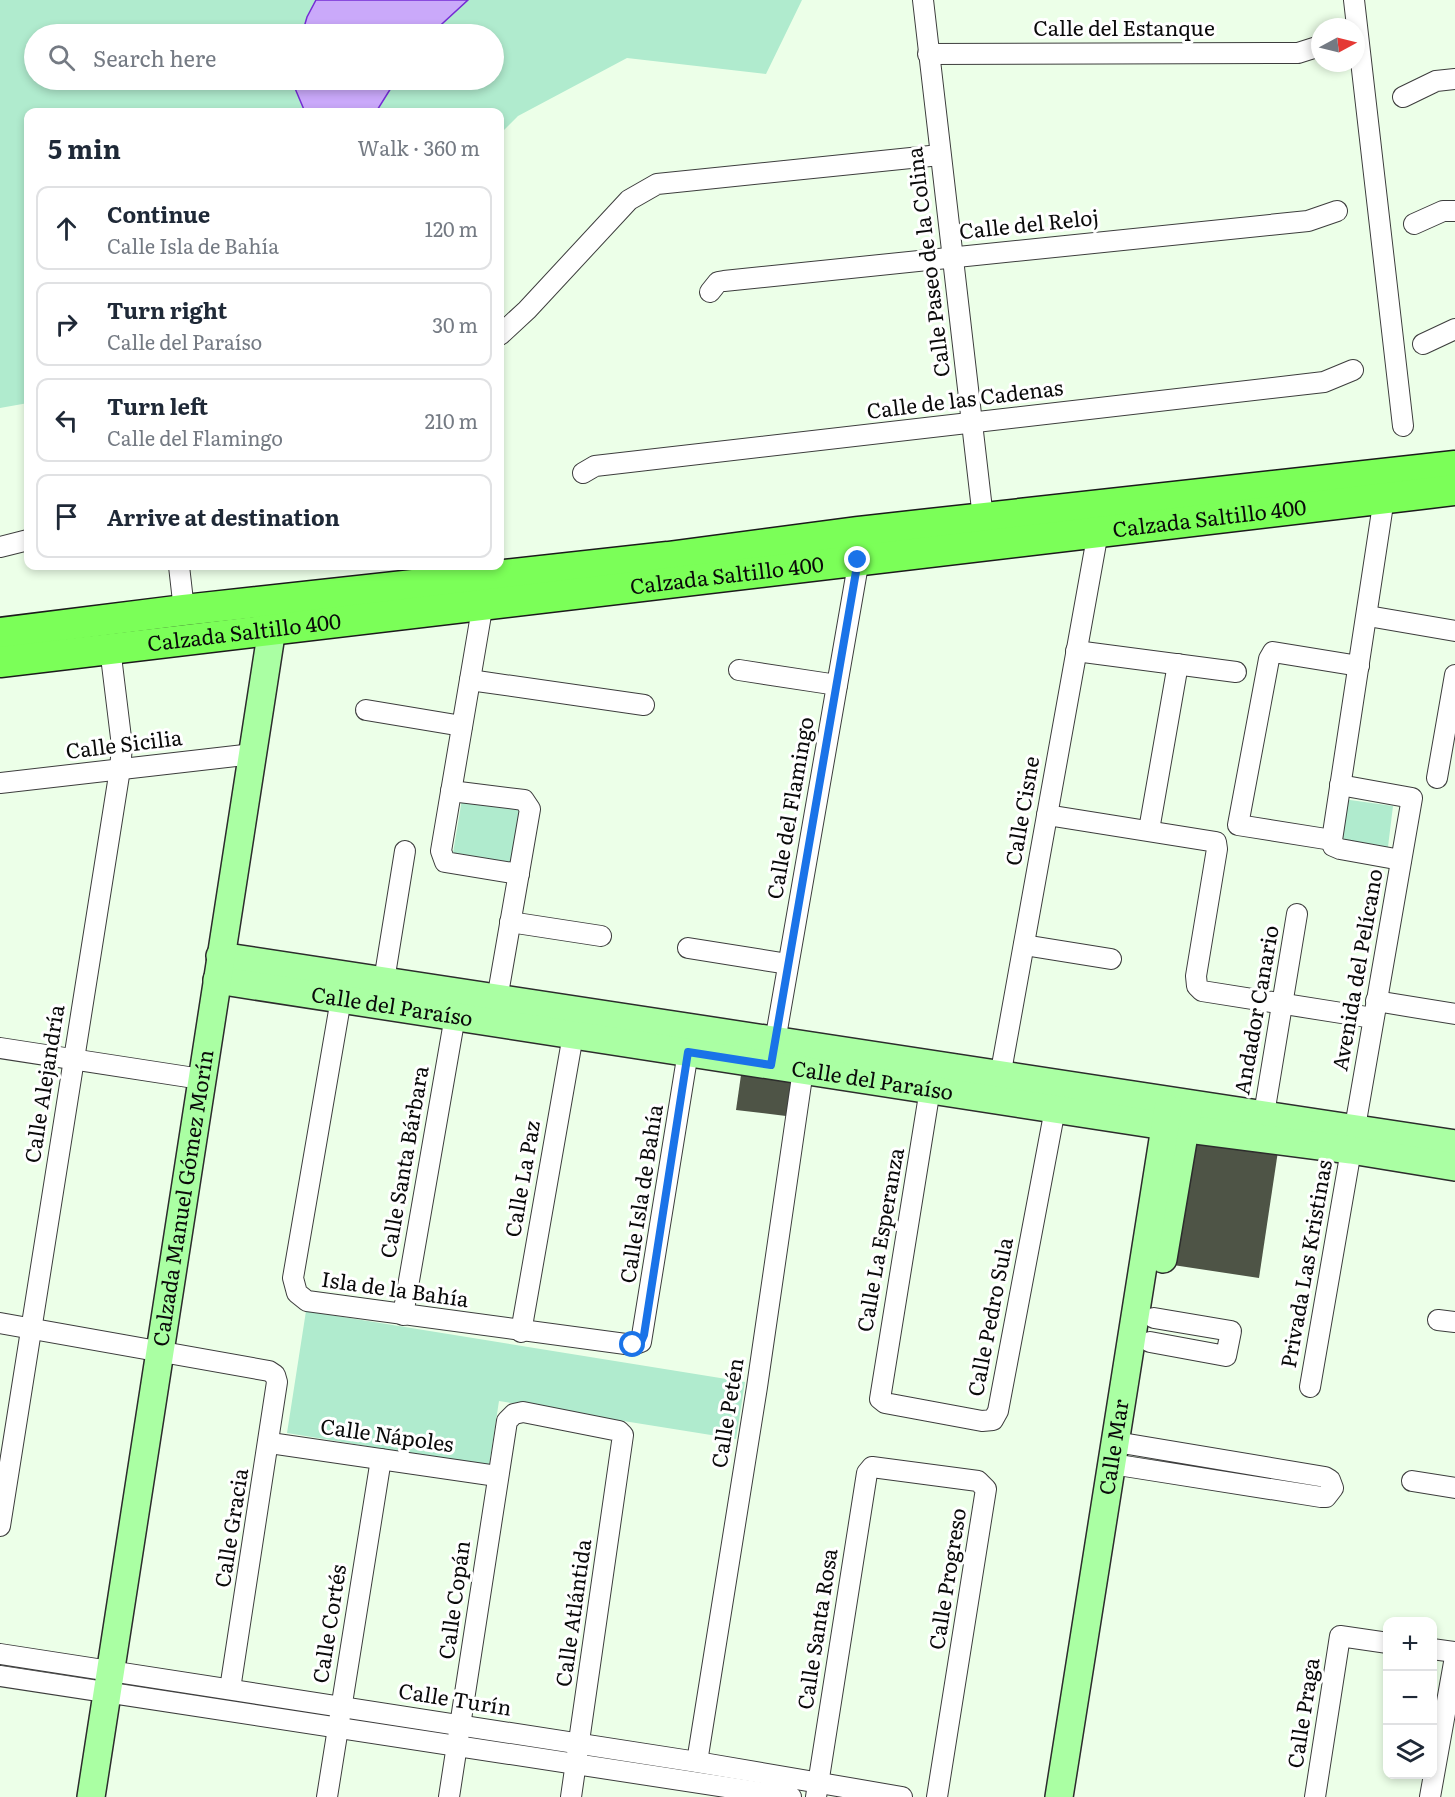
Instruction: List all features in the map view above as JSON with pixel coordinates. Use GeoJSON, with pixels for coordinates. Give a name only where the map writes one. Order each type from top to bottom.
{"type":"FeatureCollection","features":[{"type":"Feature","properties":{"kind":"main road","name":"Calzada Saltillo 400"},"geometry":{"type":"LineString","coordinates":[[0,662],[110,648],[274,614],[668,557],[983,518],[1455,466]]}},
{"type":"Feature","properties":{"kind":"main road","name":"Calzada Saltillo 400"},"geometry":{"type":"LineString","coordinates":[[0,633],[184,610],[274,614],[483,603],[1455,490]]}},
{"type":"Feature","properties":{"kind":"street","name":"Calle Paseo de la Colina"},"geometry":{"type":"LineString","coordinates":[[923,0],[983,518]]}},
{"type":"Feature","properties":{"kind":"street"},"geometry":{"type":"LineString","coordinates":[[1354,0],[1403,426]]}},
{"type":"Feature","properties":{"kind":"street","name":"Calle del Estanque"},"geometry":{"type":"LineString","coordinates":[[928,54],[1298,53],[1311,49]]}},
{"type":"Feature","properties":{"kind":"street"},"geometry":{"type":"LineString","coordinates":[[1403,97],[1436,81],[1455,79]]}},
{"type":"Feature","properties":{"kind":"street"},"geometry":{"type":"LineString","coordinates":[[504,331],[527,310],[629,200],[657,184],[940,155]]}},
{"type":"Feature","properties":{"kind":"street","name":"Calle del Reloj"},"geometry":{"type":"LineString","coordinates":[[717,286],[952,256],[1308,221],[1337,211]]}},
{"type":"Feature","properties":{"kind":"street"},"geometry":{"type":"LineString","coordinates":[[1414,224],[1443,212],[1455,211]]}},
{"type":"Feature","properties":{"kind":"street"},"geometry":{"type":"LineString","coordinates":[[1424,344],[1455,329]]}},
{"type":"Feature","properties":{"kind":"street","name":"Calle de las Cadenas"},"geometry":{"type":"LineString","coordinates":[[583,473],[596,466],[1324,382],[1353,370]]}},
{"type":"Feature","properties":{"kind":"street"},"geometry":{"type":"LineString","coordinates":[[1332,843],[1384,498]]}},
{"type":"Feature","properties":{"kind":"street","name":"Calle Cisne"},"geometry":{"type":"LineString","coordinates":[[999,1087],[1098,532]]}},
{"type":"Feature","properties":{"kind":"street"},"geometry":{"type":"LineString","coordinates":[[0,547],[24,541]]}},
{"type":"Feature","properties":{"kind":"street","name":"Calle del Flamingo"},"geometry":{"type":"LineString","coordinates":[[773,1052],[858,560]]}},
{"type":"Feature","properties":{"kind":"street"},"geometry":{"type":"LineString","coordinates":[[179,570],[184,610]]}},
{"type":"Feature","properties":{"kind":"street"},"geometry":{"type":"LineString","coordinates":[[483,603],[442,858],[446,862],[519,874]]}},
{"type":"Feature","properties":{"kind":"street","name":"Calzada Manuel Gómez Morín"},"geometry":{"type":"LineString","coordinates":[[92,1797],[274,614]]}},
{"type":"Feature","properties":{"kind":"street"},"geometry":{"type":"LineString","coordinates":[[1368,616],[1455,631]]}},
{"type":"Feature","properties":{"kind":"street","name":"Calle Alejandría"},"geometry":{"type":"LineString","coordinates":[[0,1526],[72,1059],[120,769],[122,747],[110,648]]}},
{"type":"Feature","properties":{"kind":"street"},"geometry":{"type":"LineString","coordinates":[[1076,651],[1236,672]]}},
{"type":"Feature","properties":{"kind":"street"},"geometry":{"type":"LineString","coordinates":[[1359,666],[1273,652],[1269,659],[1238,825],[1332,843],[1401,860]]}},
{"type":"Feature","properties":{"kind":"street"},"geometry":{"type":"LineString","coordinates":[[1149,830],[1178,664]]}},
{"type":"Feature","properties":{"kind":"street"},"geometry":{"type":"LineString","coordinates":[[740,670],[837,686]]}},
{"type":"Feature","properties":{"kind":"street"},"geometry":{"type":"LineString","coordinates":[[1437,778],[1455,675]]}},
{"type":"Feature","properties":{"kind":"street"},"geometry":{"type":"LineString","coordinates":[[470,680],[644,705]]}},
{"type":"Feature","properties":{"kind":"street"},"geometry":{"type":"LineString","coordinates":[[366,710],[462,726]]}},
{"type":"Feature","properties":{"kind":"street","name":"Calle Sicilia"},"geometry":{"type":"LineString","coordinates":[[0,783],[253,754]]}},
{"type":"Feature","properties":{"kind":"street","name":"Avenida del Pelícano"},"geometry":{"type":"LineString","coordinates":[[1340,785],[1412,798],[1352,1138]]}},
{"type":"Feature","properties":{"kind":"street"},"geometry":{"type":"LineString","coordinates":[[451,791],[524,800],[530,809],[495,1010]]}},
{"type":"Feature","properties":{"kind":"street"},"geometry":{"type":"LineString","coordinates":[[1047,814],[1216,842],[1218,849],[1196,976],[1197,986],[1202,991],[1283,1004],[1455,1014]]}},
{"type":"Feature","properties":{"kind":"street"},"geometry":{"type":"LineString","coordinates":[[382,993],[405,851]]}},
{"type":"Feature","properties":{"kind":"street","name":"Andador Canario"},"geometry":{"type":"LineString","coordinates":[[1264,1114],[1297,915]]}},
{"type":"Feature","properties":{"kind":"street"},"geometry":{"type":"LineString","coordinates":[[510,922],[601,936]]}},
{"type":"Feature","properties":{"kind":"street"},"geometry":{"type":"LineString","coordinates":[[1024,945],[1111,959]]}},
{"type":"Feature","properties":{"kind":"street"},"geometry":{"type":"LineString","coordinates":[[688,948],[788,963]]}},
{"type":"Feature","properties":{"kind":"street","name":"Calle del Paraíso"},"geometry":{"type":"LineString","coordinates":[[219,968],[999,1087],[1180,1101],[1264,1114],[1352,1138]]}},
{"type":"Feature","properties":{"kind":"street","name":"Calle del Paraíso"},"geometry":{"type":"LineString","coordinates":[[219,968],[341,999],[382,993],[455,1017],[495,1010],[573,1035],[688,1052],[773,1052],[803,1070],[930,1089],[999,1087],[1055,1108],[1175,1127],[1352,1138]]}},
{"type":"Feature","properties":{"kind":"street","name":"Isla de la Bahía"},"geometry":{"type":"LineString","coordinates":[[341,999],[293,1278],[297,1293],[307,1301],[520,1332],[633,1345],[641,1342]]}},
{"type":"Feature","properties":{"kind":"street","name":"Calle Santa Bárbara"},"geometry":{"type":"LineString","coordinates":[[403,1315],[455,1017]]}},
{"type":"Feature","properties":{"kind":"street","name":"Calle La Paz"},"geometry":{"type":"LineString","coordinates":[[520,1332],[573,1035]]}},
{"type":"Feature","properties":{"kind":"street"},"geometry":{"type":"LineString","coordinates":[[0,1048],[201,1079]]}},
{"type":"Feature","properties":{"kind":"street","name":"Calle Isla de Bahía"},"geometry":{"type":"LineString","coordinates":[[641,1342],[688,1052]]}},
{"type":"Feature","properties":{"kind":"street","name":"Calle Petén"},"geometry":{"type":"LineString","coordinates":[[697,1762],[757,1387],[803,1070]]}},
{"type":"Feature","properties":{"kind":"street","name":"Calle La Esperanza"},"geometry":{"type":"LineString","coordinates":[[880,1399],[930,1089]]}},
{"type":"Feature","properties":{"kind":"street","name":"Calle Mar"},"geometry":{"type":"LineString","coordinates":[[1078,1797],[1123,1455],[1180,1101]]}},
{"type":"Feature","properties":{"kind":"street","name":"Calle Pedro Sula"},"geometry":{"type":"LineString","coordinates":[[880,1399],[885,1403],[982,1421],[993,1420],[996,1416],[1055,1108]]}},
{"type":"Feature","properties":{"kind":"street","name":"Calle Mar"},"geometry":{"type":"LineString","coordinates":[[1059,1797],[1123,1455],[1152,1330],[1175,1127]]}},
{"type":"Feature","properties":{"kind":"street"},"geometry":{"type":"LineString","coordinates":[[1352,1138],[1455,1144]]}},
{"type":"Feature","properties":{"kind":"street"},"geometry":{"type":"LineString","coordinates":[[1352,1138],[1455,1167]]}},
{"type":"Feature","properties":{"kind":"street","name":"Privada Las Kristinas"},"geometry":{"type":"LineString","coordinates":[[1310,1387],[1352,1138]]}},
{"type":"Feature","properties":{"kind":"street"},"geometry":{"type":"LineString","coordinates":[[0,1323],[159,1351]]}},
{"type":"Feature","properties":{"kind":"street","name":"Calle Gracia"},"geometry":{"type":"LineString","coordinates":[[159,1351],[269,1371],[277,1382],[270,1443],[230,1689]]}},
{"type":"Feature","properties":{"kind":"street","name":"Calle Atlántida"},"geometry":{"type":"LineString","coordinates":[[514,1414],[523,1412],[608,1428],[619,1431],[623,1435],[571,1797]]}},
{"type":"Feature","properties":{"kind":"street","name":"Calle Copán"},"geometry":{"type":"LineString","coordinates":[[449,1797],[497,1476],[507,1421],[514,1414]]}},
{"type":"Feature","properties":{"kind":"street","name":"Calle Nápoles"},"geometry":{"type":"LineString","coordinates":[[270,1443],[497,1476]]}},
{"type":"Feature","properties":{"kind":"street"},"geometry":{"type":"LineString","coordinates":[[1123,1455],[1325,1477],[1330,1479],[1333,1488],[1326,1497],[1321,1497],[1123,1455]]}},
{"type":"Feature","properties":{"kind":"street","name":"Calle Cortés"},"geometry":{"type":"LineString","coordinates":[[327,1797],[381,1459]]}},
{"type":"Feature","properties":{"kind":"street","name":"Calle Progreso"},"geometry":{"type":"LineString","coordinates":[[869,1469],[872,1467],[978,1481],[986,1489],[937,1797]]}},
{"type":"Feature","properties":{"kind":"street","name":"Calle Santa Rosa"},"geometry":{"type":"LineString","coordinates":[[817,1790],[869,1469]]}},
{"type":"Feature","properties":{"kind":"street"},"geometry":{"type":"LineString","coordinates":[[1412,1481],[1455,1488]]}},
{"type":"Feature","properties":{"kind":"street","name":"Calle Praga"},"geometry":{"type":"LineString","coordinates":[[1315,1797],[1340,1636],[1383,1642]]}},
{"type":"Feature","properties":{"kind":"street"},"geometry":{"type":"LineString","coordinates":[[1430,1797],[1455,1654],[1437,1650]]}},
{"type":"Feature","properties":{"kind":"street","name":"Calle Turín"},"geometry":{"type":"LineString","coordinates":[[0,1654],[109,1681],[338,1727],[791,1797]]}},
{"type":"Feature","properties":{"kind":"street","name":"Calle Turín"},"geometry":{"type":"LineString","coordinates":[[0,1676],[230,1689],[697,1762],[817,1790],[902,1797]]}},
{"type":"Feature","properties":{"kind":"green space"},"geometry":{"type":"Polygon","coordinates":[[[0,0],[802,0],[766,74],[627,58],[518,116],[504,130],[504,108],[24,108],[24,404],[0,408],[0,0]]]}},
{"type":"Feature","properties":{"kind":"green space"},"geometry":{"type":"Polygon","coordinates":[[[462,799],[530,810],[522,864],[453,853],[462,799]]]}},
{"type":"Feature","properties":{"kind":"green space"},"geometry":{"type":"Polygon","coordinates":[[[1343,799],[1393,806],[1387,855],[1336,847],[1343,799]]]}},
{"type":"Feature","properties":{"kind":"green space"},"geometry":{"type":"Polygon","coordinates":[[[306,1311],[745,1382],[736,1439],[499,1401],[489,1466],[287,1433],[306,1311]]]}},
{"type":"Feature","properties":{"kind":"shaded area"},"geometry":{"type":"Polygon","coordinates":[[[316,0],[468,0],[442,24],[305,24],[316,0]]]}},
{"type":"Feature","properties":{"kind":"shaded area"},"geometry":{"type":"Polygon","coordinates":[[[296,90],[390,90],[378,108],[303,108],[296,90]]]}},
{"type":"Feature","properties":{"kind":"building"},"geometry":{"type":"Polygon","coordinates":[[[742,1068],[792,1075],[786,1116],[736,1110],[742,1068]]]}},
{"type":"Feature","properties":{"kind":"building"},"geometry":{"type":"Polygon","coordinates":[[[1192,1138],[1278,1151],[1259,1278],[1173,1265],[1192,1138]]]}},
{"type":"Feature","properties":{"kind":"route"},"geometry":{"type":"LineString","coordinates":[[633,1345],[641,1342],[644,1335],[688,1052],[771,1065],[858,560]]}}]}
